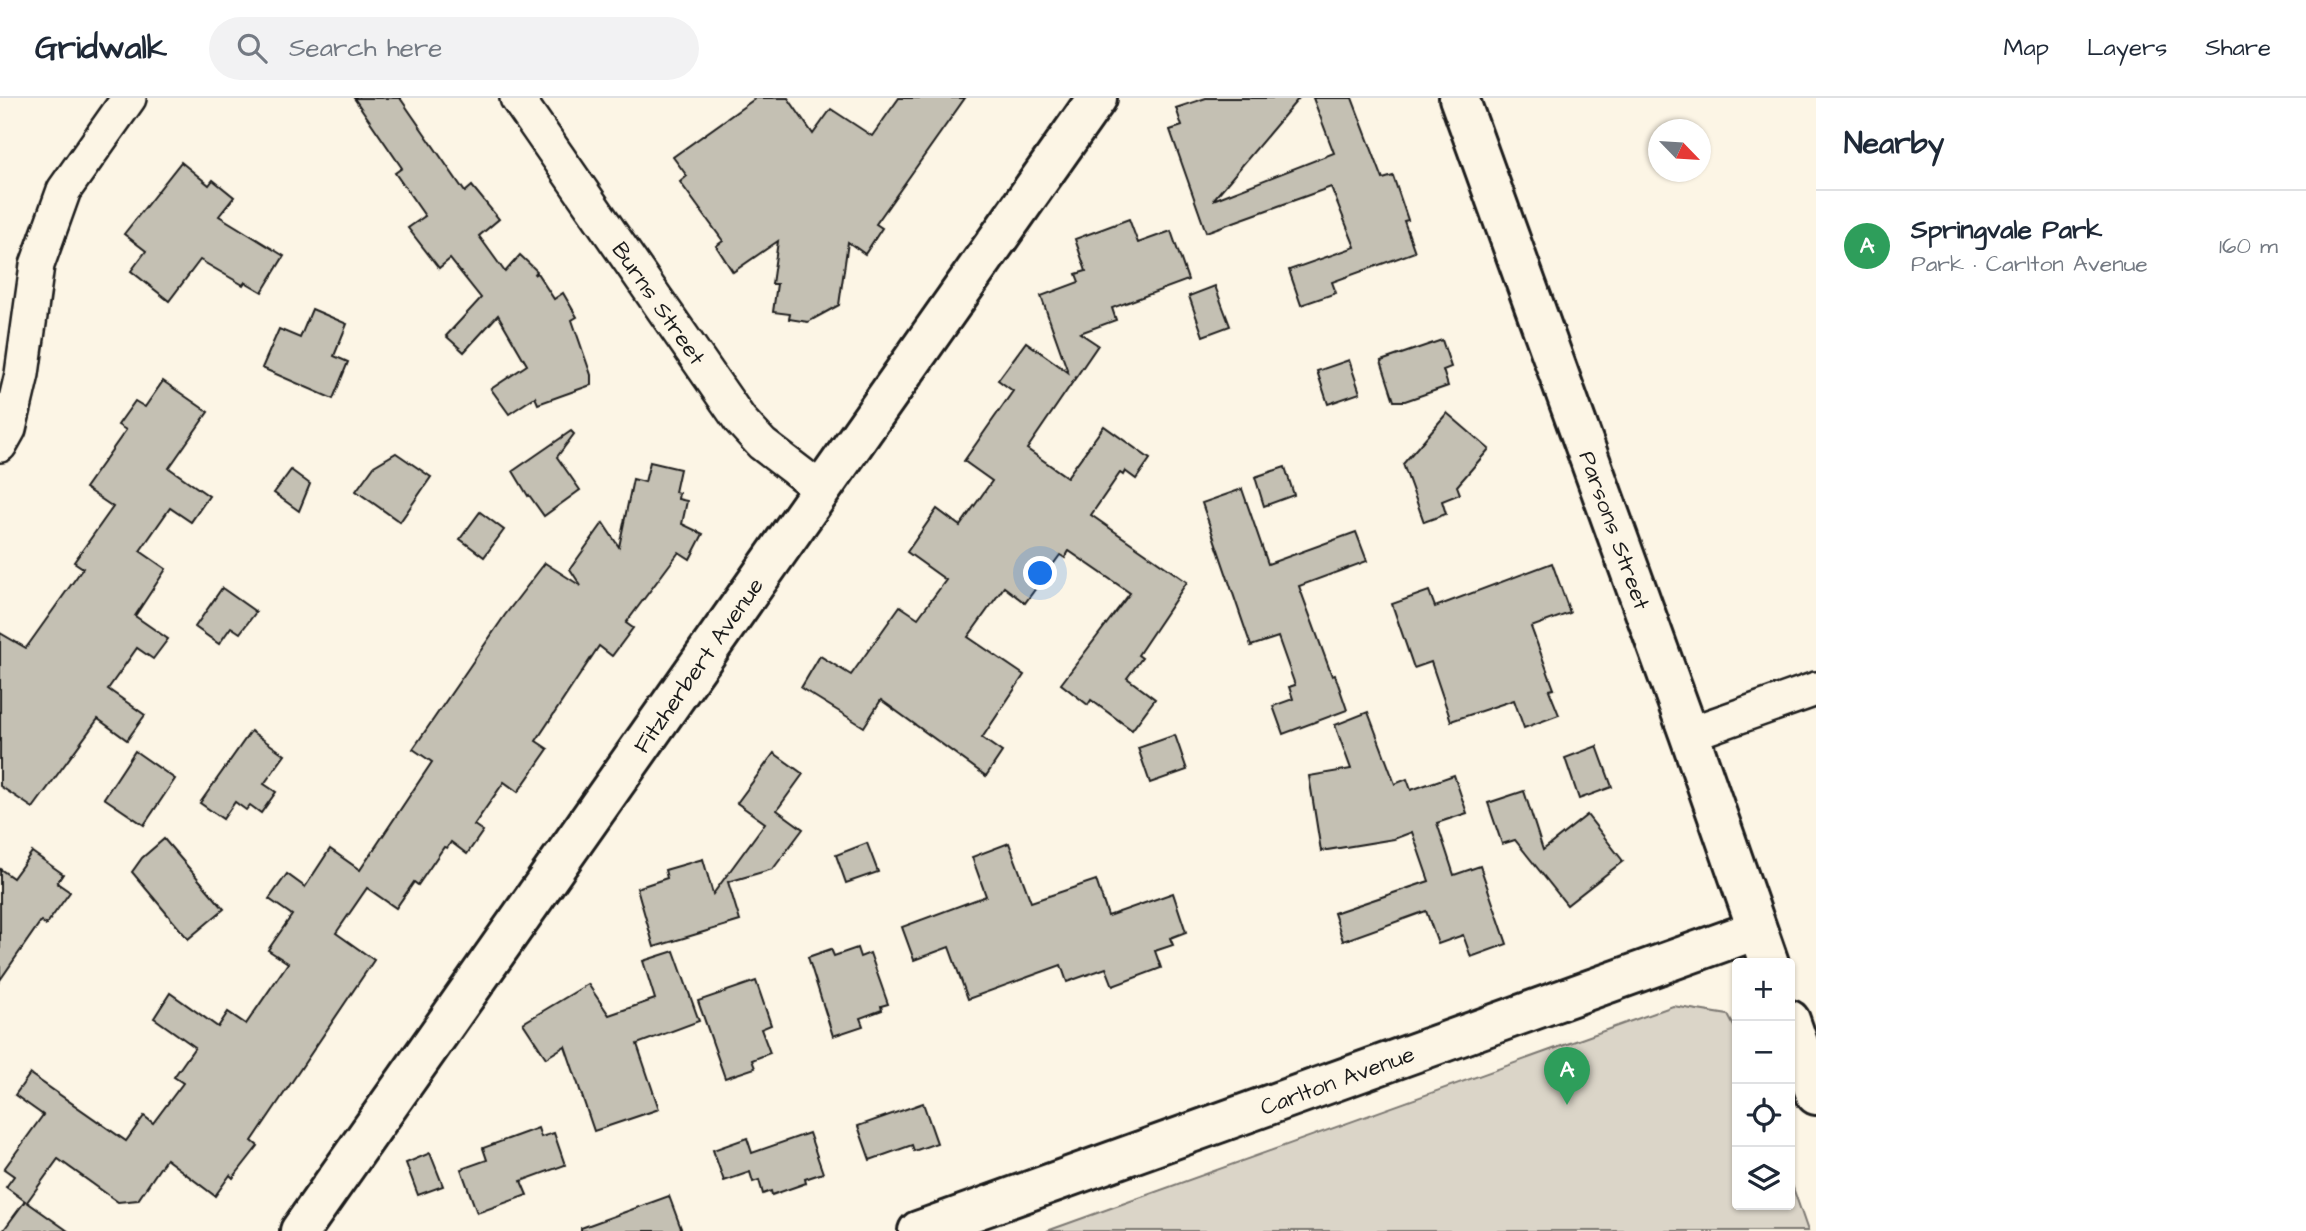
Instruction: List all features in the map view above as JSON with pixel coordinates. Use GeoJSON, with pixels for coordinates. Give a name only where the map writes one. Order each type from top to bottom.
{"type":"FeatureCollection","features":[{"type":"Feature","properties":{"kind":"main road","name":"Fitzherbert Avenue"},"geometry":{"type":"LineString","coordinates":[[300,1231],[1097,98]]}},
{"type":"Feature","properties":{"kind":"main road","name":"Parsons Street"},"geometry":{"type":"LineString","coordinates":[[1459,98],[1689,734],[1762,946]]}},
{"type":"Feature","properties":{"kind":"main road","name":"Carlton Avenue"},"geometry":{"type":"LineString","coordinates":[[918,1231],[1762,946]]}},
{"type":"Feature","properties":{"kind":"main road"},"geometry":{"type":"LineString","coordinates":[[1790,1021],[1816,1095]]}},
{"type":"Feature","properties":{"kind":"street"},"geometry":{"type":"LineString","coordinates":[[0,445],[9,429],[22,374],[37,265],[64,190],[129,98]]}},
{"type":"Feature","properties":{"kind":"street","name":"Burns Street"},"geometry":{"type":"LineString","coordinates":[[517,98],[740,420],[762,444],[822,489]]}},
{"type":"Feature","properties":{"kind":"street"},"geometry":{"type":"LineString","coordinates":[[1689,734],[1816,689]]}},
{"type":"Feature","properties":{"kind":"shaded area"},"geometry":{"type":"Polygon","coordinates":[[[1673,1006],[1728,1015],[1732,1023],[1732,1210],[1795,1210],[1795,1193],[1808,1231],[1047,1231],[1673,1006]]]}},
{"type":"Feature","properties":{"kind":"building"},"geometry":{"type":"Polygon","coordinates":[[[354,98],[400,98],[465,192],[472,186],[499,219],[479,236],[505,272],[520,255],[537,271],[534,275],[537,273],[554,299],[563,293],[577,317],[572,320],[591,375],[591,385],[538,404],[535,397],[509,414],[491,389],[527,365],[498,315],[464,352],[446,336],[481,298],[450,259],[439,268],[408,228],[425,216],[395,173],[402,168],[354,98]]]}},
{"type":"Feature","properties":{"kind":"building"},"geometry":{"type":"Polygon","coordinates":[[[756,98],[788,98],[813,134],[831,109],[872,136],[899,98],[965,98],[876,224],[882,228],[865,254],[848,242],[839,305],[808,322],[789,319],[790,314],[773,312],[777,284],[772,284],[778,241],[733,272],[716,246],[723,241],[680,182],[687,176],[673,157],[756,98]]]}},
{"type":"Feature","properties":{"kind":"building"},"geometry":{"type":"Polygon","coordinates":[[[1206,98],[1299,98],[1213,200],[1334,153],[1313,98],[1352,98],[1383,179],[1393,176],[1408,220],[1404,221],[1415,252],[1332,282],[1336,293],[1301,305],[1289,270],[1355,247],[1331,187],[1206,232],[1170,130],[1182,126],[1176,108],[1206,98]]]}},
{"type":"Feature","properties":{"kind":"building"},"geometry":{"type":"Polygon","coordinates":[[[181,162],[209,185],[213,180],[234,197],[219,216],[284,256],[262,292],[245,282],[243,285],[200,260],[169,301],[131,271],[146,251],[124,234],[181,162]]]}},
{"type":"Feature","properties":{"kind":"building"},"geometry":{"type":"Polygon","coordinates":[[[1129,219],[1138,243],[1171,231],[1188,280],[1112,308],[1116,320],[1080,333],[1098,345],[1027,449],[1067,477],[1104,426],[1150,459],[1136,479],[1125,471],[1123,475],[1120,473],[1091,515],[1187,582],[1138,655],[1142,658],[1127,678],[1155,699],[1132,730],[1091,700],[1088,705],[1061,684],[1130,593],[1069,551],[1065,558],[1060,555],[1025,603],[1004,587],[968,637],[1024,675],[982,738],[1002,752],[986,776],[881,700],[864,727],[801,688],[820,656],[851,675],[900,606],[918,618],[946,580],[907,552],[937,509],[960,526],[992,481],[964,461],[1013,391],[998,380],[1026,342],[1068,372],[1041,296],[1079,282],[1076,274],[1086,271],[1075,239],[1129,219]]]}},
{"type":"Feature","properties":{"kind":"building"},"geometry":{"type":"Polygon","coordinates":[[[1215,286],[1230,326],[1203,336],[1189,296],[1215,286]]]}},
{"type":"Feature","properties":{"kind":"building"},"geometry":{"type":"Polygon","coordinates":[[[312,309],[347,324],[334,356],[348,362],[333,399],[262,368],[279,329],[300,338],[312,309]]]}},
{"type":"Feature","properties":{"kind":"building"},"geometry":{"type":"Polygon","coordinates":[[[1442,340],[1451,367],[1443,370],[1448,386],[1405,401],[1394,401],[1381,361],[1442,340]]]}},
{"type":"Feature","properties":{"kind":"building"},"geometry":{"type":"Polygon","coordinates":[[[1349,360],[1360,393],[1328,404],[1317,371],[1349,360]]]}},
{"type":"Feature","properties":{"kind":"building"},"geometry":{"type":"Polygon","coordinates":[[[163,381],[208,412],[169,468],[209,496],[191,522],[170,508],[140,551],[166,569],[135,616],[168,639],[153,659],[137,648],[108,689],[145,715],[127,740],[98,719],[33,808],[0,786],[0,633],[26,648],[83,568],[74,562],[113,507],[85,488],[126,430],[118,425],[135,401],[145,407],[163,381]]]}},
{"type":"Feature","properties":{"kind":"building"},"geometry":{"type":"Polygon","coordinates":[[[1447,413],[1489,449],[1457,486],[1460,494],[1442,501],[1446,514],[1424,522],[1403,464],[1447,413]]]}},
{"type":"Feature","properties":{"kind":"building"},"geometry":{"type":"Polygon","coordinates":[[[571,431],[574,434],[557,457],[580,490],[544,516],[513,471],[571,431]]]}},
{"type":"Feature","properties":{"kind":"building"},"geometry":{"type":"Polygon","coordinates":[[[396,453],[431,477],[400,522],[356,491],[374,466],[396,453]]]}},
{"type":"Feature","properties":{"kind":"building"},"geometry":{"type":"Polygon","coordinates":[[[650,462],[680,469],[675,492],[679,493],[678,499],[687,501],[682,524],[703,534],[690,559],[679,552],[626,623],[633,628],[612,656],[599,646],[536,741],[548,749],[518,792],[504,782],[474,825],[483,831],[467,854],[451,842],[447,848],[444,847],[418,885],[414,882],[396,908],[367,888],[336,933],[374,960],[252,1141],[258,1146],[233,1178],[230,1175],[215,1196],[166,1159],[138,1200],[118,1202],[58,1159],[27,1202],[68,1231],[3,1231],[25,1201],[6,1187],[14,1176],[4,1169],[43,1115],[15,1095],[30,1074],[126,1141],[144,1116],[153,1123],[183,1083],[174,1077],[195,1047],[154,1018],[170,993],[218,1027],[228,1012],[246,1024],[288,963],[268,950],[292,915],[269,899],[287,874],[305,887],[330,849],[360,870],[432,762],[413,749],[505,615],[545,563],[581,586],[570,569],[603,523],[619,547],[633,479],[645,482],[650,462]]]}},
{"type":"Feature","properties":{"kind":"building"},"geometry":{"type":"Polygon","coordinates":[[[1285,467],[1294,495],[1264,506],[1255,477],[1285,467]]]}},
{"type":"Feature","properties":{"kind":"building"},"geometry":{"type":"Polygon","coordinates":[[[291,470],[310,484],[299,511],[274,493],[291,470]]]}},
{"type":"Feature","properties":{"kind":"building"},"geometry":{"type":"Polygon","coordinates":[[[1242,489],[1268,564],[1356,532],[1367,561],[1299,586],[1347,710],[1283,734],[1273,706],[1293,699],[1289,687],[1295,685],[1278,637],[1251,646],[1202,503],[1242,489]]]}},
{"type":"Feature","properties":{"kind":"building"},"geometry":{"type":"Polygon","coordinates":[[[480,512],[504,530],[484,557],[460,539],[480,512]]]}},
{"type":"Feature","properties":{"kind":"building"},"geometry":{"type":"Polygon","coordinates":[[[1552,563],[1570,613],[1531,627],[1554,689],[1549,690],[1559,715],[1524,728],[1514,700],[1451,721],[1431,662],[1414,668],[1392,604],[1429,591],[1435,607],[1552,563]]]}},
{"type":"Feature","properties":{"kind":"building"},"geometry":{"type":"Polygon","coordinates":[[[222,588],[256,612],[240,633],[231,627],[219,644],[195,627],[222,588]]]}},
{"type":"Feature","properties":{"kind":"building"},"geometry":{"type":"Polygon","coordinates":[[[1368,712],[1395,784],[1407,779],[1411,790],[1454,775],[1467,813],[1437,823],[1454,875],[1480,866],[1507,944],[1471,957],[1463,935],[1438,944],[1426,911],[1343,941],[1334,913],[1429,881],[1412,832],[1394,839],[1321,851],[1309,776],[1351,769],[1335,725],[1368,712]]]}},
{"type":"Feature","properties":{"kind":"building"},"geometry":{"type":"Polygon","coordinates":[[[251,731],[285,755],[264,784],[276,792],[261,813],[250,805],[246,810],[235,802],[223,819],[200,803],[251,731]]]}},
{"type":"Feature","properties":{"kind":"building"},"geometry":{"type":"Polygon","coordinates":[[[1175,735],[1187,770],[1150,783],[1138,748],[1175,735]]]}},
{"type":"Feature","properties":{"kind":"building"},"geometry":{"type":"Polygon","coordinates":[[[1597,746],[1612,787],[1579,799],[1565,758],[1597,746]]]}},
{"type":"Feature","properties":{"kind":"building"},"geometry":{"type":"Polygon","coordinates":[[[135,751],[175,779],[144,825],[104,798],[135,751]]]}},
{"type":"Feature","properties":{"kind":"building"},"geometry":{"type":"Polygon","coordinates":[[[774,753],[803,774],[777,810],[803,829],[773,869],[728,882],[740,921],[654,947],[637,888],[667,878],[665,870],[703,859],[713,894],[765,823],[737,803],[774,753]]]}},
{"type":"Feature","properties":{"kind":"building"},"geometry":{"type":"Polygon","coordinates":[[[1524,791],[1543,850],[1587,815],[1623,861],[1567,905],[1515,840],[1502,844],[1488,803],[1524,791]]]}},
{"type":"Feature","properties":{"kind":"building"},"geometry":{"type":"Polygon","coordinates":[[[164,839],[224,909],[188,939],[132,872],[142,858],[164,839]]]}},
{"type":"Feature","properties":{"kind":"building"},"geometry":{"type":"Polygon","coordinates":[[[867,843],[878,872],[846,883],[836,855],[867,843]]]}},
{"type":"Feature","properties":{"kind":"building"},"geometry":{"type":"Polygon","coordinates":[[[1009,843],[1031,902],[1096,880],[1108,916],[1173,893],[1186,932],[1170,938],[1173,945],[1155,951],[1161,968],[1113,986],[1106,968],[1067,982],[1061,965],[968,999],[949,947],[914,960],[902,927],[986,896],[972,857],[1009,843]]]}},
{"type":"Feature","properties":{"kind":"building"},"geometry":{"type":"Polygon","coordinates":[[[32,852],[63,874],[57,883],[70,892],[46,925],[41,921],[0,980],[0,869],[13,878],[32,852]]]}},
{"type":"Feature","properties":{"kind":"building"},"geometry":{"type":"Polygon","coordinates":[[[857,948],[860,957],[870,953],[888,1004],[881,1006],[882,1010],[860,1018],[863,1026],[833,1036],[808,957],[831,949],[834,956],[857,948]]]}},
{"type":"Feature","properties":{"kind":"building"},"geometry":{"type":"Polygon","coordinates":[[[674,951],[699,1021],[637,1044],[659,1109],[594,1131],[565,1046],[546,1058],[523,1023],[588,984],[609,1015],[655,999],[643,961],[674,951]]]}},
{"type":"Feature","properties":{"kind":"building"},"geometry":{"type":"Polygon","coordinates":[[[756,981],[771,1025],[761,1029],[770,1053],[752,1060],[755,1068],[725,1078],[698,1001],[756,981]]]}},
{"type":"Feature","properties":{"kind":"building"},"geometry":{"type":"Polygon","coordinates":[[[923,1103],[937,1143],[914,1151],[912,1145],[870,1160],[858,1126],[923,1103]]]}},
{"type":"Feature","properties":{"kind":"building"},"geometry":{"type":"Polygon","coordinates":[[[538,1128],[541,1137],[554,1133],[565,1165],[521,1181],[527,1195],[477,1213],[461,1169],[487,1160],[483,1148],[538,1128]]]}},
{"type":"Feature","properties":{"kind":"building"},"geometry":{"type":"Polygon","coordinates":[[[809,1133],[823,1173],[805,1179],[806,1183],[772,1195],[771,1191],[763,1194],[759,1180],[753,1182],[750,1172],[724,1181],[713,1150],[747,1138],[752,1153],[809,1133]]]}},
{"type":"Feature","properties":{"kind":"building"},"geometry":{"type":"Polygon","coordinates":[[[430,1153],[443,1186],[418,1195],[406,1163],[430,1153]]]}},
{"type":"Feature","properties":{"kind":"building"},"geometry":{"type":"Polygon","coordinates":[[[669,1196],[682,1231],[581,1231],[581,1228],[669,1196]]]}},
{"type":"Feature","properties":{"kind":"place","name":"Springvale Park"},"geometry":{"type":"Point","coordinates":[1567,1105]}}]}
